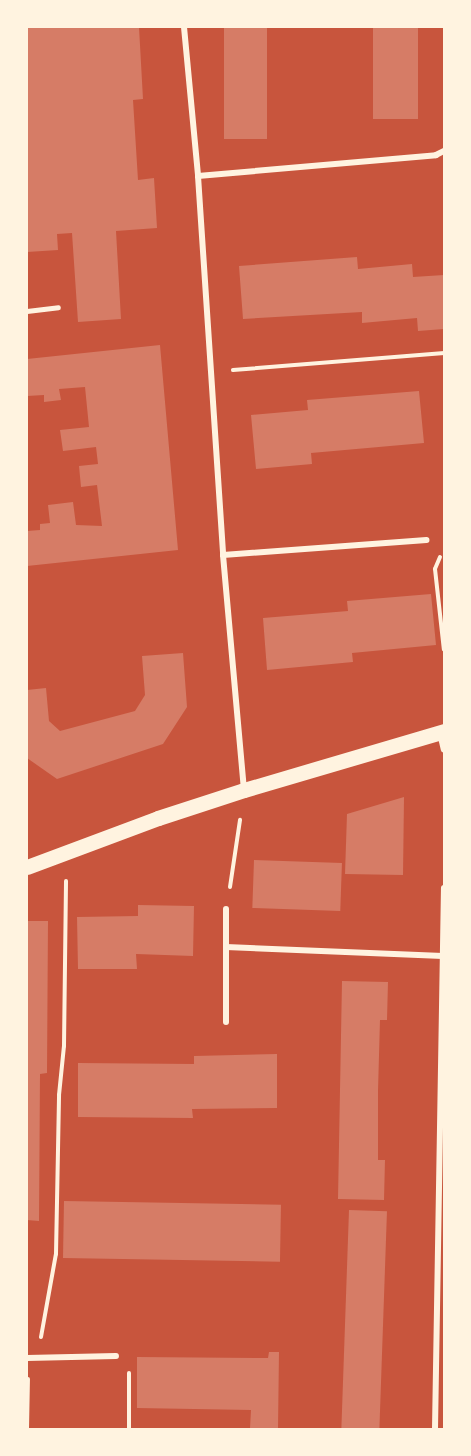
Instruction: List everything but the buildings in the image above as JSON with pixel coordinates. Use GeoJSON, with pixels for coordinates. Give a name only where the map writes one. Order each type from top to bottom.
{"type":"FeatureCollection","features":[{"type":"Feature","properties":{"kind":"main road"},"geometry":{"type":"LineString","coordinates":[[27,867],[67,854],[158,818],[244,790],[442,732]]}},
{"type":"Feature","properties":{"kind":"street"},"geometry":{"type":"LineString","coordinates":[[184,27],[198,176],[223,555],[244,790]]}},
{"type":"Feature","properties":{"kind":"street"},"geometry":{"type":"LineString","coordinates":[[198,176],[436,155],[444,151]]}},
{"type":"Feature","properties":{"kind":"street"},"geometry":{"type":"LineString","coordinates":[[223,555],[426,540]]}},
{"type":"Feature","properties":{"kind":"street"},"geometry":{"type":"LineString","coordinates":[[442,732],[444,750]]}},
{"type":"Feature","properties":{"kind":"street"},"geometry":{"type":"LineString","coordinates":[[435,1429],[444,888]]}},
{"type":"Feature","properties":{"kind":"street"},"geometry":{"type":"LineString","coordinates":[[226,909],[226,1022]]}},
{"type":"Feature","properties":{"kind":"street"},"geometry":{"type":"LineString","coordinates":[[226,947],[443,956]]}},
{"type":"Feature","properties":{"kind":"street"},"geometry":{"type":"LineString","coordinates":[[31,1358],[116,1356]]}},
{"type":"Feature","properties":{"kind":"lane"},"geometry":{"type":"LineString","coordinates":[[27,310],[58,307]]}},
{"type":"Feature","properties":{"kind":"path"},"geometry":{"type":"LineString","coordinates":[[211,372],[444,353]]}},
{"type":"Feature","properties":{"kind":"path"},"geometry":{"type":"LineString","coordinates":[[440,549],[440,559],[435,568],[444,650]]}},
{"type":"Feature","properties":{"kind":"path"},"geometry":{"type":"LineString","coordinates":[[226,909],[244,790]]}},
{"type":"Feature","properties":{"kind":"path"},"geometry":{"type":"LineString","coordinates":[[27,1429],[27,1379],[31,1358],[44,1327],[57,1254],[59,1095],[64,1046],[67,854]]}},
{"type":"Feature","properties":{"kind":"path"},"geometry":{"type":"LineString","coordinates":[[116,1356],[129,1355],[129,1429]]}}]}
